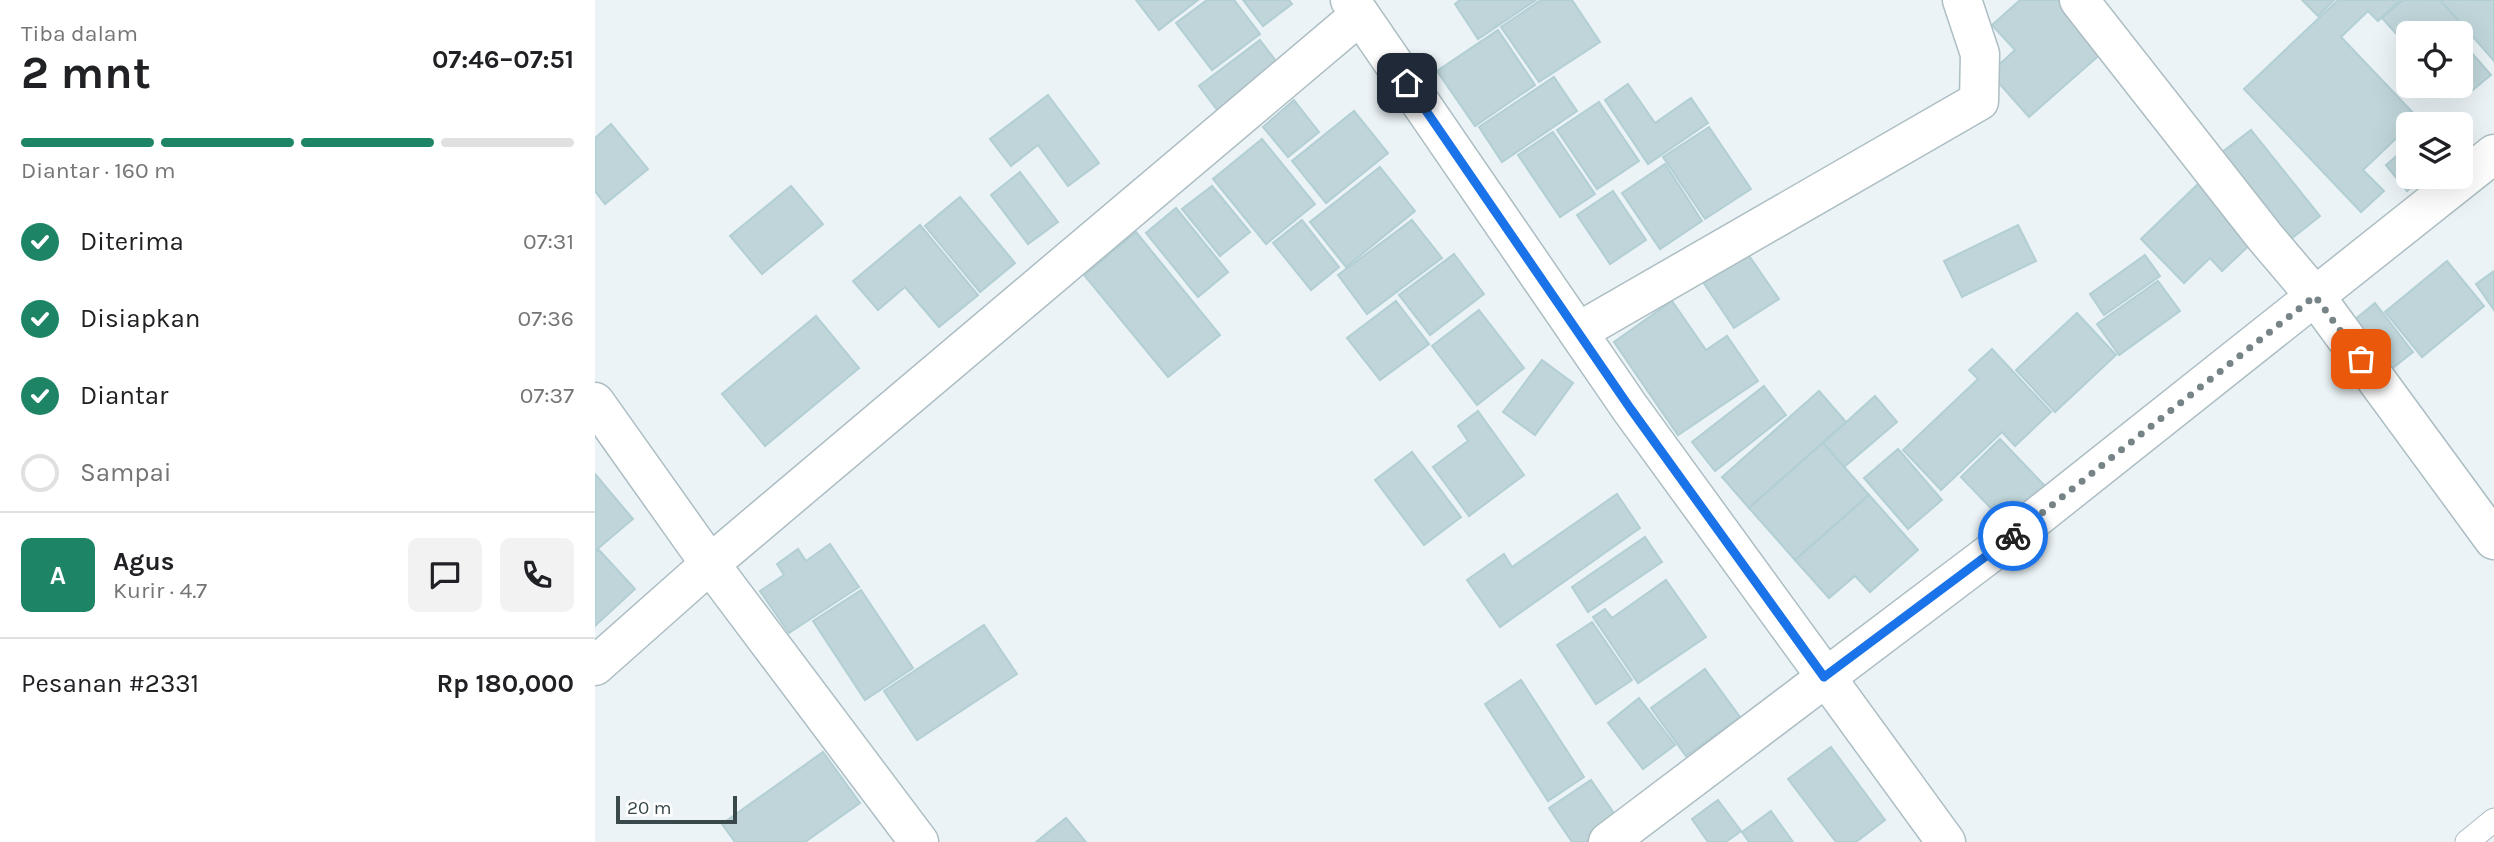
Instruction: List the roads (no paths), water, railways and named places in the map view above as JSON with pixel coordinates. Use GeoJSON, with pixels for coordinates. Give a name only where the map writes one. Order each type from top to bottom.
{"type":"FeatureCollection","features":[{"type":"Feature","properties":{"kind":"street"},"geometry":{"type":"LineString","coordinates":[[1578,332],[1979,101],[1980,54],[1962,0]]}},
{"type":"Feature","properties":{"kind":"street"},"geometry":{"type":"LineString","coordinates":[[2079,0],[2265,237],[2315,296],[2494,540]]}},
{"type":"Feature","properties":{"kind":"street"},"geometry":{"type":"LineString","coordinates":[[595,666],[1355,7],[1630,408],[1946,842]]}},
{"type":"Feature","properties":{"kind":"street"},"geometry":{"type":"LineString","coordinates":[[1608,842],[2013,536],[2494,154]]}},
{"type":"Feature","properties":{"kind":"street"},"geometry":{"type":"LineString","coordinates":[[595,401],[710,564],[919,842]]}},
{"type":"Feature","properties":{"kind":"lane"},"geometry":{"type":"LineString","coordinates":[[2467,842],[2494,820]]}}]}
